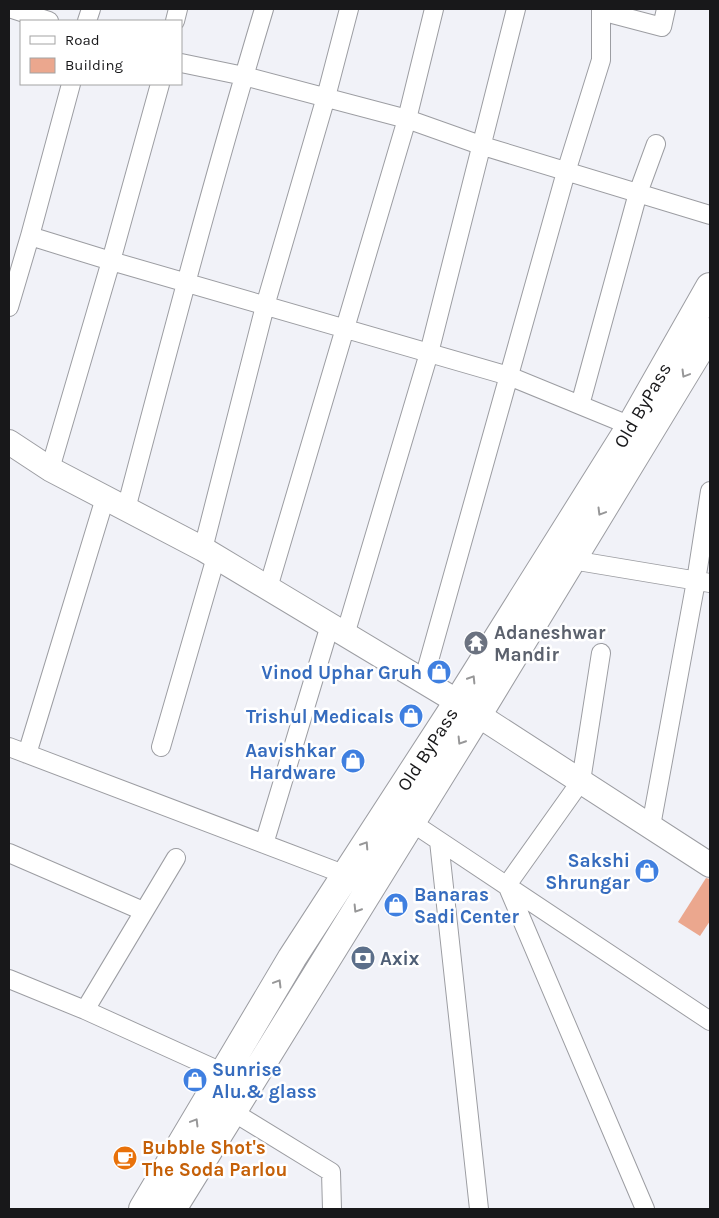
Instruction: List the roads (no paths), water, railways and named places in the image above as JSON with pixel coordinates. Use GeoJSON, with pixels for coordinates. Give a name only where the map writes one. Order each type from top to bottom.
{"type":"FeatureCollection","features":[{"type":"Feature","properties":{"kind":"main road","name":"Old ByPass"},"geometry":{"type":"LineString","coordinates":[[639,430],[710,287]]}},
{"type":"Feature","properties":{"kind":"main road","name":"Old ByPass"},"geometry":{"type":"LineString","coordinates":[[143,1209],[292,958],[346,875],[468,708],[639,430],[710,332]]}},
{"type":"Feature","properties":{"kind":"main road"},"geometry":{"type":"LineString","coordinates":[[9,442],[50,469],[209,553],[468,708],[710,865]]}},
{"type":"Feature","properties":{"kind":"main road","name":"Old ByPass"},"geometry":{"type":"LineString","coordinates":[[172,1209],[411,822],[468,708]]}},
{"type":"Feature","properties":{"kind":"street"},"geometry":{"type":"LineString","coordinates":[[12,9],[46,20]]}},
{"type":"Feature","properties":{"kind":"street"},"geometry":{"type":"LineString","coordinates":[[126,509],[186,283],[264,9]]}},
{"type":"Feature","properties":{"kind":"street"},"geometry":{"type":"LineString","coordinates":[[161,747],[209,553],[265,306],[326,97],[349,9]]}},
{"type":"Feature","properties":{"kind":"street"},"geometry":{"type":"LineString","coordinates":[[268,588],[408,119],[434,9]]}},
{"type":"Feature","properties":{"kind":"street"},"geometry":{"type":"LineString","coordinates":[[264,844],[338,630],[430,353],[516,9]]}},
{"type":"Feature","properties":{"kind":"street"},"geometry":{"type":"LineString","coordinates":[[423,682],[566,172],[601,60],[601,10],[662,27],[666,9]]}},
{"type":"Feature","properties":{"kind":"street"},"geometry":{"type":"LineString","coordinates":[[182,63],[244,76],[408,119],[483,146],[710,215]]}},
{"type":"Feature","properties":{"kind":"street"},"geometry":{"type":"LineString","coordinates":[[9,307],[71,85]]}},
{"type":"Feature","properties":{"kind":"street"},"geometry":{"type":"LineString","coordinates":[[50,469],[111,261],[160,85]]}},
{"type":"Feature","properties":{"kind":"street"},"geometry":{"type":"LineString","coordinates":[[580,405],[638,193],[656,144]]}},
{"type":"Feature","properties":{"kind":"street"},"geometry":{"type":"LineString","coordinates":[[30,236],[509,376],[639,430]]}},
{"type":"Feature","properties":{"kind":"street"},"geometry":{"type":"LineString","coordinates":[[651,826],[703,582],[710,491]]}},
{"type":"Feature","properties":{"kind":"street"},"geometry":{"type":"LineString","coordinates":[[27,754],[104,498]]}},
{"type":"Feature","properties":{"kind":"street"},"geometry":{"type":"LineString","coordinates":[[561,557],[703,582]]}},
{"type":"Feature","properties":{"kind":"street"},"geometry":{"type":"LineString","coordinates":[[507,885],[581,781],[601,653]]}},
{"type":"Feature","properties":{"kind":"street"},"geometry":{"type":"LineString","coordinates":[[9,747],[346,875]]}},
{"type":"Feature","properties":{"kind":"street"},"geometry":{"type":"LineString","coordinates":[[411,822],[710,1021]]}},
{"type":"Feature","properties":{"kind":"street"},"geometry":{"type":"LineString","coordinates":[[439,840],[479,1209]]}},
{"type":"Feature","properties":{"kind":"street"},"geometry":{"type":"LineString","coordinates":[[9,853],[143,911]]}},
{"type":"Feature","properties":{"kind":"street"},"geometry":{"type":"LineString","coordinates":[[85,1010],[176,858]]}},
{"type":"Feature","properties":{"kind":"street"},"geometry":{"type":"LineString","coordinates":[[507,885],[645,1209]]}},
{"type":"Feature","properties":{"kind":"street"},"geometry":{"type":"LineString","coordinates":[[9,979],[85,1010],[224,1073],[248,1086]]}},
{"type":"Feature","properties":{"kind":"street"},"geometry":{"type":"LineString","coordinates":[[210,1097],[331,1172],[332,1209]]}},
{"type":"Feature","properties":{"kind":"place","name":"Adaneshwar Mandir"},"geometry":{"type":"Point","coordinates":[476,643]}},
{"type":"Feature","properties":{"kind":"place","name":"Vinod Uphar Gruh"},"geometry":{"type":"Point","coordinates":[439,672]}},
{"type":"Feature","properties":{"kind":"place","name":"Trishul Medicals"},"geometry":{"type":"Point","coordinates":[411,716]}},
{"type":"Feature","properties":{"kind":"place","name":"Aavishkar Hardware"},"geometry":{"type":"Point","coordinates":[353,761]}},
{"type":"Feature","properties":{"kind":"place","name":"Sakshi Shrungar"},"geometry":{"type":"Point","coordinates":[647,871]}},
{"type":"Feature","properties":{"kind":"place","name":"Banaras Sadi Center"},"geometry":{"type":"Point","coordinates":[396,905]}},
{"type":"Feature","properties":{"kind":"place","name":"Axix"},"geometry":{"type":"Point","coordinates":[363,958]}},
{"type":"Feature","properties":{"kind":"place","name":"Sunrise Alu.& glass"},"geometry":{"type":"Point","coordinates":[195,1080]}},
{"type":"Feature","properties":{"kind":"place","name":"Bubble Shot's The Soda Parlou"},"geometry":{"type":"Point","coordinates":[125,1158]}}]}
